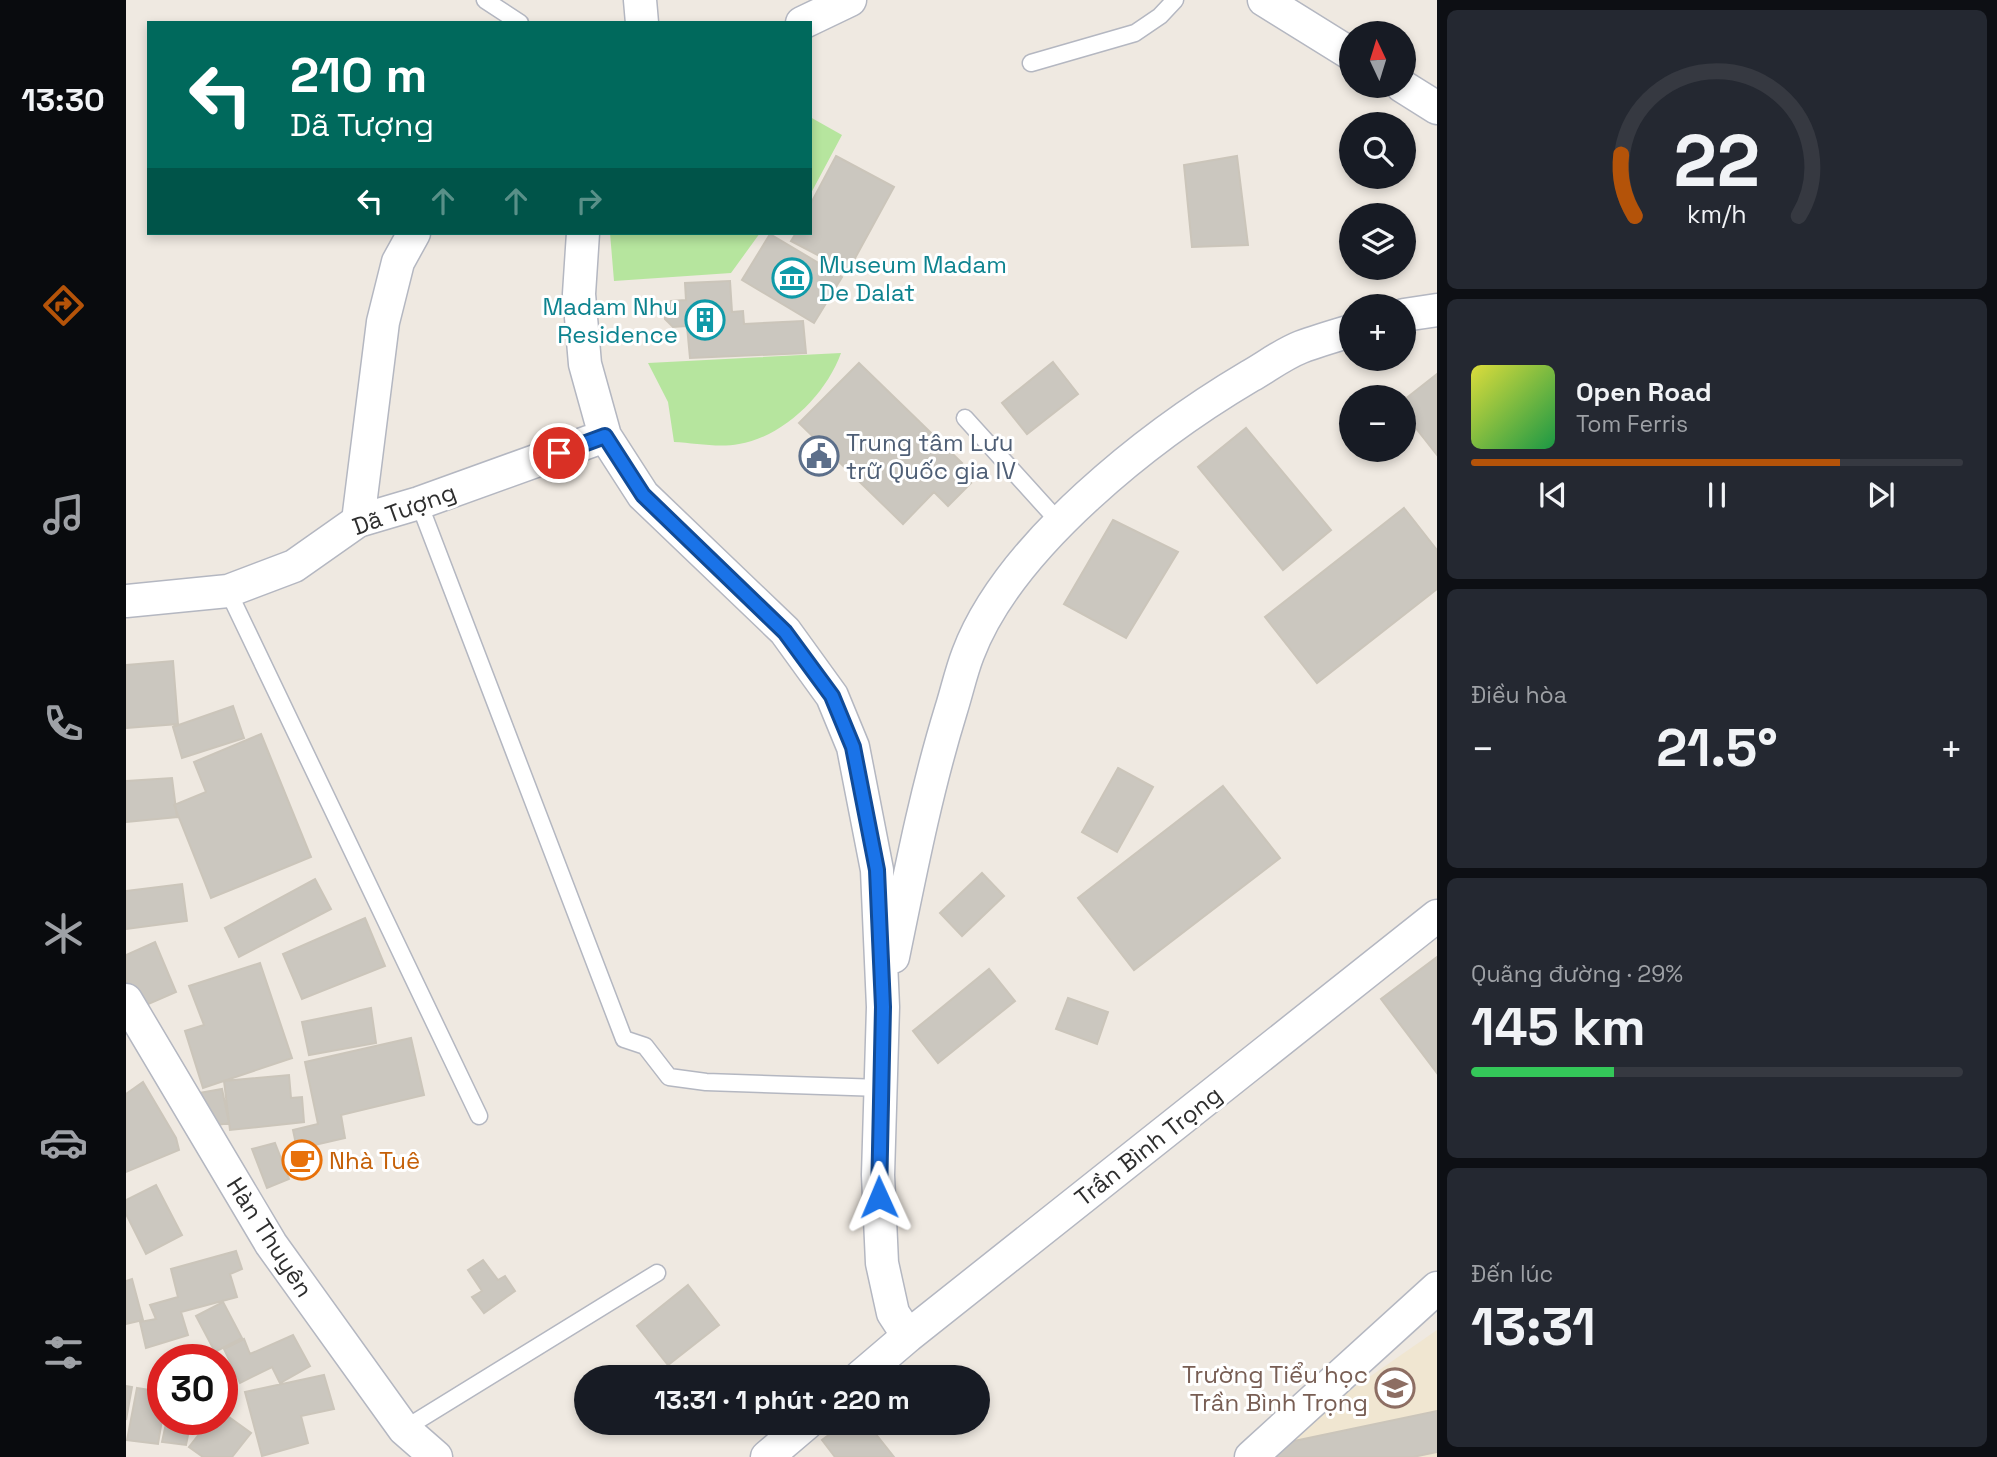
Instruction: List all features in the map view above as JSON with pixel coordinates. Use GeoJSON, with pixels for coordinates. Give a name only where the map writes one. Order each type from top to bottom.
{"type":"FeatureCollection","features":[{"type":"Feature","properties":{"kind":"street"},"geometry":{"type":"LineString","coordinates":[[640,0],[642,21]]}},
{"type":"Feature","properties":{"kind":"street"},"geometry":{"type":"LineString","coordinates":[[806,21],[850,0]]}},
{"type":"Feature","properties":{"kind":"street"},"geometry":{"type":"LineString","coordinates":[[1264,0],[1339,47]]}},
{"type":"Feature","properties":{"kind":"street"},"geometry":{"type":"LineString","coordinates":[[1416,95],[1437,108]]}},
{"type":"Feature","properties":{"kind":"street"},"geometry":{"type":"LineString","coordinates":[[358,521],[383,322],[398,261],[413,235]]}},
{"type":"Feature","properties":{"kind":"street"},"geometry":{"type":"LineString","coordinates":[[583,235],[579,294],[585,364],[605,436],[643,495],[785,632],[832,696],[853,747],[877,870],[883,1007],[878,1175],[882,1263],[893,1313],[908,1336]]}},
{"type":"Feature","properties":{"kind":"street"},"geometry":{"type":"LineString","coordinates":[[1416,314],[1437,310]]}},
{"type":"Feature","properties":{"kind":"street"},"geometry":{"type":"LineString","coordinates":[[883,1007],[919,829],[968,653],[993,605],[1027,559],[1060,523],[1127,462],[1205,402],[1298,348],[1339,335]]}},
{"type":"Feature","properties":{"kind":"street","name":"Dã Tượng"},"geometry":{"type":"LineString","coordinates":[[126,601],[228,591],[294,566],[358,521],[419,503],[605,436]]}},
{"type":"Feature","properties":{"kind":"street","name":"Trần Bình Trọng"},"geometry":{"type":"LineString","coordinates":[[874,1365],[1437,916]]}},
{"type":"Feature","properties":{"kind":"street","name":"Hàn Thuyên"},"geometry":{"type":"LineString","coordinates":[[126,1000],[271,1244],[404,1429],[436,1457]]}},
{"type":"Feature","properties":{"kind":"street"},"geometry":{"type":"LineString","coordinates":[[1251,1457],[1437,1288]]}},
{"type":"Feature","properties":{"kind":"street"},"geometry":{"type":"LineString","coordinates":[[767,1457],[793,1435]]}},
{"type":"Feature","properties":{"kind":"lane"},"geometry":{"type":"LineString","coordinates":[[485,0],[517,21]]}},
{"type":"Feature","properties":{"kind":"lane"},"geometry":{"type":"LineString","coordinates":[[1031,63],[1135,33],[1160,16],[1175,0]]}},
{"type":"Feature","properties":{"kind":"lane"},"geometry":{"type":"LineString","coordinates":[[965,418],[1060,523]]}},
{"type":"Feature","properties":{"kind":"lane"},"geometry":{"type":"LineString","coordinates":[[419,503],[624,1039],[645,1046],[668,1077],[706,1082],[881,1088]]}},
{"type":"Feature","properties":{"kind":"lane"},"geometry":{"type":"LineString","coordinates":[[228,591],[479,1116]]}},
{"type":"Feature","properties":{"kind":"lane"},"geometry":{"type":"LineString","coordinates":[[404,1429],[657,1272]]}},
{"type":"Feature","properties":{"kind":"shaded area","name":"Trường Tiểu học Trần Bình Trọng"},"geometry":{"type":"Polygon","coordinates":[[[1437,1330],[1437,1457],[1271,1457],[1270,1446],[1437,1330]]]}},
{"type":"Feature","properties":{"kind":"green space"},"geometry":{"type":"Polygon","coordinates":[[[812,118],[842,135],[812,191],[812,118]]]}},
{"type":"Feature","properties":{"kind":"green space"},"geometry":{"type":"Polygon","coordinates":[[[610,235],[759,235],[731,273],[614,281],[610,235]]]}},
{"type":"Feature","properties":{"kind":"green space"},"geometry":{"type":"Polygon","coordinates":[[[841,353],[825,384],[801,412],[771,433],[755,440],[731,445],[674,442],[668,402],[648,363],[841,353]]]}},
{"type":"Feature","properties":{"kind":"building"},"geometry":{"type":"Polygon","coordinates":[[[836,156],[894,187],[848,271],[791,241],[795,235],[812,235],[812,201],[836,156]]]}},
{"type":"Feature","properties":{"kind":"building"},"geometry":{"type":"Polygon","coordinates":[[[1237,156],[1248,245],[1192,247],[1184,165],[1237,156]]]}},
{"type":"Feature","properties":{"kind":"building","name":"Museum Madam De Dalat"},"geometry":{"type":"Polygon","coordinates":[[[769,235],[842,277],[814,323],[742,280],[769,235]]]}},
{"type":"Feature","properties":{"kind":"building","name":"Madam Nhu Residence"},"geometry":{"type":"Polygon","coordinates":[[[730,281],[732,312],[743,311],[744,324],[803,321],[806,353],[690,358],[687,326],[673,327],[665,319],[664,310],[671,301],[686,300],[685,283],[730,281]]]}},
{"type":"Feature","properties":{"kind":"building"},"geometry":{"type":"Polygon","coordinates":[[[1053,362],[1078,394],[1027,434],[1002,403],[1053,362]]]}},
{"type":"Feature","properties":{"kind":"building"},"geometry":{"type":"Polygon","coordinates":[[[859,363],[962,463],[956,468],[971,483],[948,506],[934,492],[903,524],[799,423],[859,363]]]}},
{"type":"Feature","properties":{"kind":"building"},"geometry":{"type":"Polygon","coordinates":[[[1437,374],[1437,455],[1416,428],[1416,391],[1437,374]]]}},
{"type":"Feature","properties":{"kind":"building"},"geometry":{"type":"Polygon","coordinates":[[[1246,428],[1331,530],[1283,570],[1198,467],[1246,428]]]}},
{"type":"Feature","properties":{"kind":"building"},"geometry":{"type":"Polygon","coordinates":[[[1404,508],[1437,550],[1437,589],[1317,683],[1265,617],[1404,508]]]}},
{"type":"Feature","properties":{"kind":"building"},"geometry":{"type":"Polygon","coordinates":[[[1113,520],[1178,552],[1126,638],[1064,604],[1113,520]]]}},
{"type":"Feature","properties":{"kind":"building"},"geometry":{"type":"Polygon","coordinates":[[[173,661],[178,724],[126,728],[126,665],[173,661]]]}},
{"type":"Feature","properties":{"kind":"building"},"geometry":{"type":"Polygon","coordinates":[[[233,706],[244,738],[182,758],[173,727],[233,706]]]}},
{"type":"Feature","properties":{"kind":"building"},"geometry":{"type":"Polygon","coordinates":[[[261,734],[311,857],[211,898],[174,805],[206,792],[194,762],[261,734]]]}},
{"type":"Feature","properties":{"kind":"building"},"geometry":{"type":"Polygon","coordinates":[[[1118,768],[1153,787],[1117,852],[1082,832],[1118,768]]]}},
{"type":"Feature","properties":{"kind":"building"},"geometry":{"type":"Polygon","coordinates":[[[172,778],[177,817],[126,822],[126,781],[172,778]]]}},
{"type":"Feature","properties":{"kind":"building"},"geometry":{"type":"Polygon","coordinates":[[[1223,786],[1280,858],[1134,970],[1078,898],[1223,786]]]}},
{"type":"Feature","properties":{"kind":"building"},"geometry":{"type":"Polygon","coordinates":[[[982,873],[1004,896],[962,936],[940,913],[982,873]]]}},
{"type":"Feature","properties":{"kind":"building"},"geometry":{"type":"Polygon","coordinates":[[[315,879],[331,909],[239,957],[225,928],[315,879]]]}},
{"type":"Feature","properties":{"kind":"building"},"geometry":{"type":"Polygon","coordinates":[[[182,884],[187,921],[126,929],[126,891],[182,884]]]}},
{"type":"Feature","properties":{"kind":"building"},"geometry":{"type":"Polygon","coordinates":[[[365,918],[385,966],[302,999],[283,954],[365,918]]]}},
{"type":"Feature","properties":{"kind":"building"},"geometry":{"type":"Polygon","coordinates":[[[155,942],[176,992],[137,1009],[126,981],[126,955],[155,942]]]}},
{"type":"Feature","properties":{"kind":"building"},"geometry":{"type":"Polygon","coordinates":[[[1437,957],[1437,1073],[1381,999],[1437,957]]]}},
{"type":"Feature","properties":{"kind":"building"},"geometry":{"type":"Polygon","coordinates":[[[260,963],[292,1058],[203,1088],[185,1031],[204,1025],[189,986],[260,963]]]}},
{"type":"Feature","properties":{"kind":"building"},"geometry":{"type":"Polygon","coordinates":[[[989,969],[1015,1001],[938,1063],[913,1031],[989,969]]]}},
{"type":"Feature","properties":{"kind":"building"},"geometry":{"type":"Polygon","coordinates":[[[1068,998],[1108,1012],[1097,1044],[1056,1029],[1068,998]]]}},
{"type":"Feature","properties":{"kind":"building"},"geometry":{"type":"Polygon","coordinates":[[[371,1008],[376,1043],[309,1055],[302,1022],[371,1008]]]}},
{"type":"Feature","properties":{"kind":"building"},"geometry":{"type":"Polygon","coordinates":[[[411,1038],[424,1095],[341,1115],[345,1138],[297,1149],[293,1130],[318,1124],[305,1062],[411,1038]]]}},
{"type":"Feature","properties":{"kind":"building"},"geometry":{"type":"Polygon","coordinates":[[[289,1075],[291,1098],[302,1097],[304,1122],[230,1130],[224,1081],[289,1075]]]}},
{"type":"Feature","properties":{"kind":"building"},"geometry":{"type":"Polygon","coordinates":[[[143,1082],[176,1138],[179,1150],[126,1172],[126,1094],[143,1082]]]}},
{"type":"Feature","properties":{"kind":"building"},"geometry":{"type":"Polygon","coordinates":[[[222,1089],[229,1123],[206,1127],[199,1093],[222,1089]]]}},
{"type":"Feature","properties":{"kind":"building"},"geometry":{"type":"Polygon","coordinates":[[[275,1143],[289,1179],[267,1188],[252,1149],[275,1143]]]}},
{"type":"Feature","properties":{"kind":"building"},"geometry":{"type":"Polygon","coordinates":[[[156,1185],[182,1235],[146,1254],[126,1214],[126,1200],[156,1185]]]}},
{"type":"Feature","properties":{"kind":"building"},"geometry":{"type":"Polygon","coordinates":[[[236,1251],[242,1269],[230,1274],[237,1297],[181,1312],[188,1335],[159,1344],[147,1344],[146,1348],[140,1322],[156,1319],[150,1305],[178,1297],[171,1269],[236,1251]]]}},
{"type":"Feature","properties":{"kind":"building"},"geometry":{"type":"Polygon","coordinates":[[[483,1260],[498,1280],[505,1276],[515,1291],[484,1313],[472,1297],[482,1291],[468,1270],[483,1260]]]}},
{"type":"Feature","properties":{"kind":"building"},"geometry":{"type":"Polygon","coordinates":[[[132,1279],[143,1320],[126,1324],[126,1281],[132,1279]]]}},
{"type":"Feature","properties":{"kind":"building"},"geometry":{"type":"Polygon","coordinates":[[[688,1285],[719,1325],[668,1365],[637,1326],[688,1285]]]}},
{"type":"Feature","properties":{"kind":"building"},"geometry":{"type":"Polygon","coordinates":[[[223,1302],[242,1338],[230,1344],[211,1344],[196,1316],[223,1302]]]}},
{"type":"Feature","properties":{"kind":"building"},"geometry":{"type":"Polygon","coordinates":[[[293,1335],[310,1366],[280,1383],[272,1367],[240,1383],[238,1344],[234,1344],[244,1339],[250,1354],[293,1335]]]}},
{"type":"Feature","properties":{"kind":"building"},"geometry":{"type":"Polygon","coordinates":[[[324,1375],[334,1409],[301,1416],[308,1443],[262,1456],[245,1392],[324,1375]]]}},
{"type":"Feature","properties":{"kind":"building"},"geometry":{"type":"Polygon","coordinates":[[[126,1386],[132,1387],[126,1420],[126,1386]]]}},
{"type":"Feature","properties":{"kind":"building"},"geometry":{"type":"Polygon","coordinates":[[[137,1388],[147,1390],[147,1435],[160,1435],[158,1444],[127,1440],[137,1388]]]}},
{"type":"Feature","properties":{"kind":"building"},"geometry":{"type":"Polygon","coordinates":[[[1437,1411],[1437,1452],[1413,1457],[1272,1457],[1270,1446],[1437,1411]]]}},
{"type":"Feature","properties":{"kind":"building"},"geometry":{"type":"Polygon","coordinates":[[[238,1424],[251,1433],[232,1457],[203,1457],[189,1447],[198,1435],[238,1435],[238,1424]]]}},
{"type":"Feature","properties":{"kind":"building"},"geometry":{"type":"Polygon","coordinates":[[[164,1435],[188,1435],[186,1445],[162,1442],[164,1435]]]}},
{"type":"Feature","properties":{"kind":"building"},"geometry":{"type":"Polygon","coordinates":[[[829,1435],[877,1435],[894,1457],[835,1457],[822,1440],[829,1435]]]}},
{"type":"Feature","properties":{"kind":"place","name":"Museum Madam De Dalat"},"geometry":{"type":"Point","coordinates":[792,278]}},
{"type":"Feature","properties":{"kind":"place","name":"Madam Nhu Residence"},"geometry":{"type":"Point","coordinates":[705,320]}},
{"type":"Feature","properties":{"kind":"place","name":"Trung tâm Lưu trữ Quốc gia IV"},"geometry":{"type":"Point","coordinates":[819,456]}},
{"type":"Feature","properties":{"kind":"place","name":"Nhà Tuê"},"geometry":{"type":"Point","coordinates":[302,1160]}},
{"type":"Feature","properties":{"kind":"place","name":"Trường Tiểu học Trần Bình Trọng"},"geometry":{"type":"Point","coordinates":[1395,1388]}},
{"type":"Feature","properties":{"kind":"route"},"geometry":{"type":"LineString","coordinates":[[559,453],[605,436],[643,495],[785,632],[832,696],[853,747],[877,870],[883,1007],[879,1197]]}}]}
